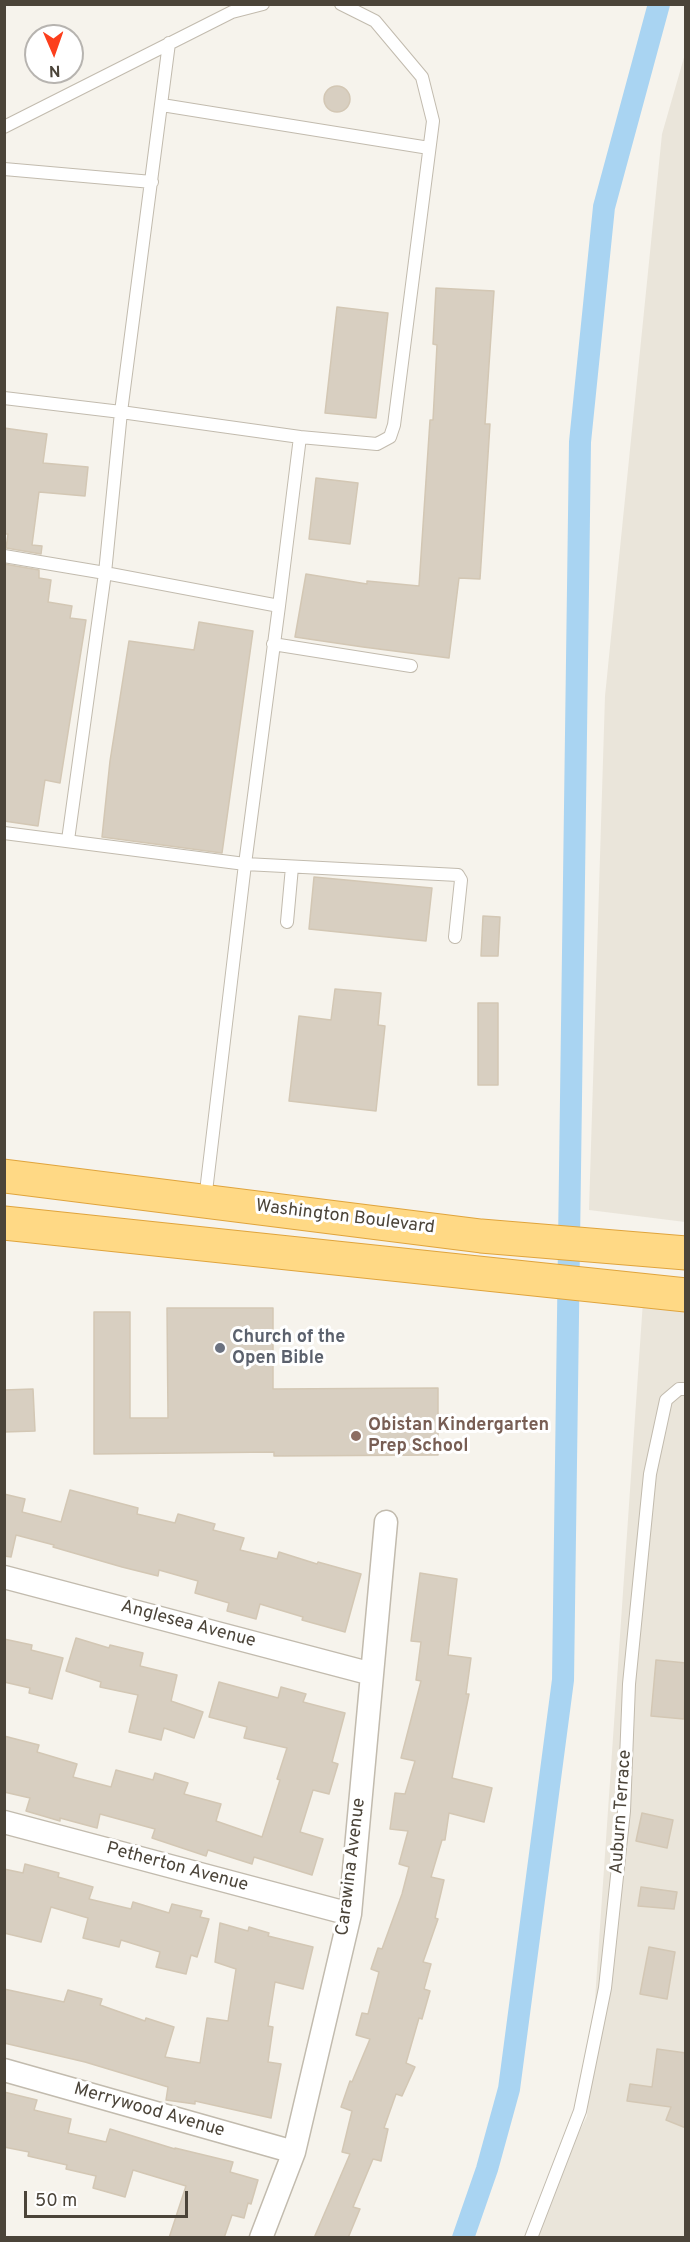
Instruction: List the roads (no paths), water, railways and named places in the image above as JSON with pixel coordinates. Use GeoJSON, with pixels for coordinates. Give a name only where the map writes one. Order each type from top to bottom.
{"type":"FeatureCollection","features":[{"type":"Feature","properties":{"kind":"highway","name":"Washington Boulevard"},"geometry":{"type":"LineString","coordinates":[[4,1176],[482,1236],[686,1253]]}},
{"type":"Feature","properties":{"kind":"highway"},"geometry":{"type":"LineString","coordinates":[[4,1223],[686,1296]]}},
{"type":"Feature","properties":{"kind":"street","name":"Carawina Avenue"},"geometry":{"type":"LineString","coordinates":[[261,2238],[294,2152],[350,1914],[386,1522]]}},
{"type":"Feature","properties":{"kind":"street","name":"Anglesea Avenue"},"geometry":{"type":"LineString","coordinates":[[4,1577],[372,1674]]}},
{"type":"Feature","properties":{"kind":"street","name":"Petherton Avenue"},"geometry":{"type":"LineString","coordinates":[[4,1822],[350,1914]]}},
{"type":"Feature","properties":{"kind":"street","name":"Merrywood Avenue"},"geometry":{"type":"LineString","coordinates":[[4,2070],[294,2152]]}},
{"type":"Feature","properties":{"kind":"lane"},"geometry":{"type":"LineString","coordinates":[[4,127],[232,12],[263,4]]}},
{"type":"Feature","properties":{"kind":"lane"},"geometry":{"type":"LineString","coordinates":[[4,399],[121,412],[300,437],[377,444],[390,438],[394,425],[433,121],[422,77],[375,21],[341,4]]}},
{"type":"Feature","properties":{"kind":"lane"},"geometry":{"type":"LineString","coordinates":[[68,840],[105,573],[121,412],[169,43]]}},
{"type":"Feature","properties":{"kind":"lane"},"geometry":{"type":"LineString","coordinates":[[162,105],[429,148]]}},
{"type":"Feature","properties":{"kind":"lane"},"geometry":{"type":"LineString","coordinates":[[4,169],[152,182]]}},
{"type":"Feature","properties":{"kind":"lane"},"geometry":{"type":"LineString","coordinates":[[205,1201],[245,864],[300,437]]}},
{"type":"Feature","properties":{"kind":"lane"},"geometry":{"type":"LineString","coordinates":[[4,556],[279,606]]}},
{"type":"Feature","properties":{"kind":"lane"},"geometry":{"type":"LineString","coordinates":[[273,644],[411,666]]}},
{"type":"Feature","properties":{"kind":"lane"},"geometry":{"type":"LineString","coordinates":[[4,833],[245,864],[458,875],[461,880],[455,937]]}},
{"type":"Feature","properties":{"kind":"lane"},"geometry":{"type":"LineString","coordinates":[[287,922],[292,867]]}},
{"type":"Feature","properties":{"kind":"lane","name":"Auburn Terrace"},"geometry":{"type":"LineString","coordinates":[[531,2238],[580,2111],[605,1988],[624,1811],[629,1684],[650,1474],[666,1400],[679,1389],[686,1389]]}},
{"type":"Feature","properties":{"kind":"waterway"},"geometry":{"type":"LineString","coordinates":[[463,2238],[487,2169],[509,2089],[563,1680],[580,442],[604,207],[659,4]]}},
{"type":"Feature","properties":{"kind":"place","name":"Church of the Open Bible"},"geometry":{"type":"Point","coordinates":[220,1348]}},
{"type":"Feature","properties":{"kind":"place","name":"Obistan Kindergarten Prep School"},"geometry":{"type":"Point","coordinates":[356,1436]}}]}
